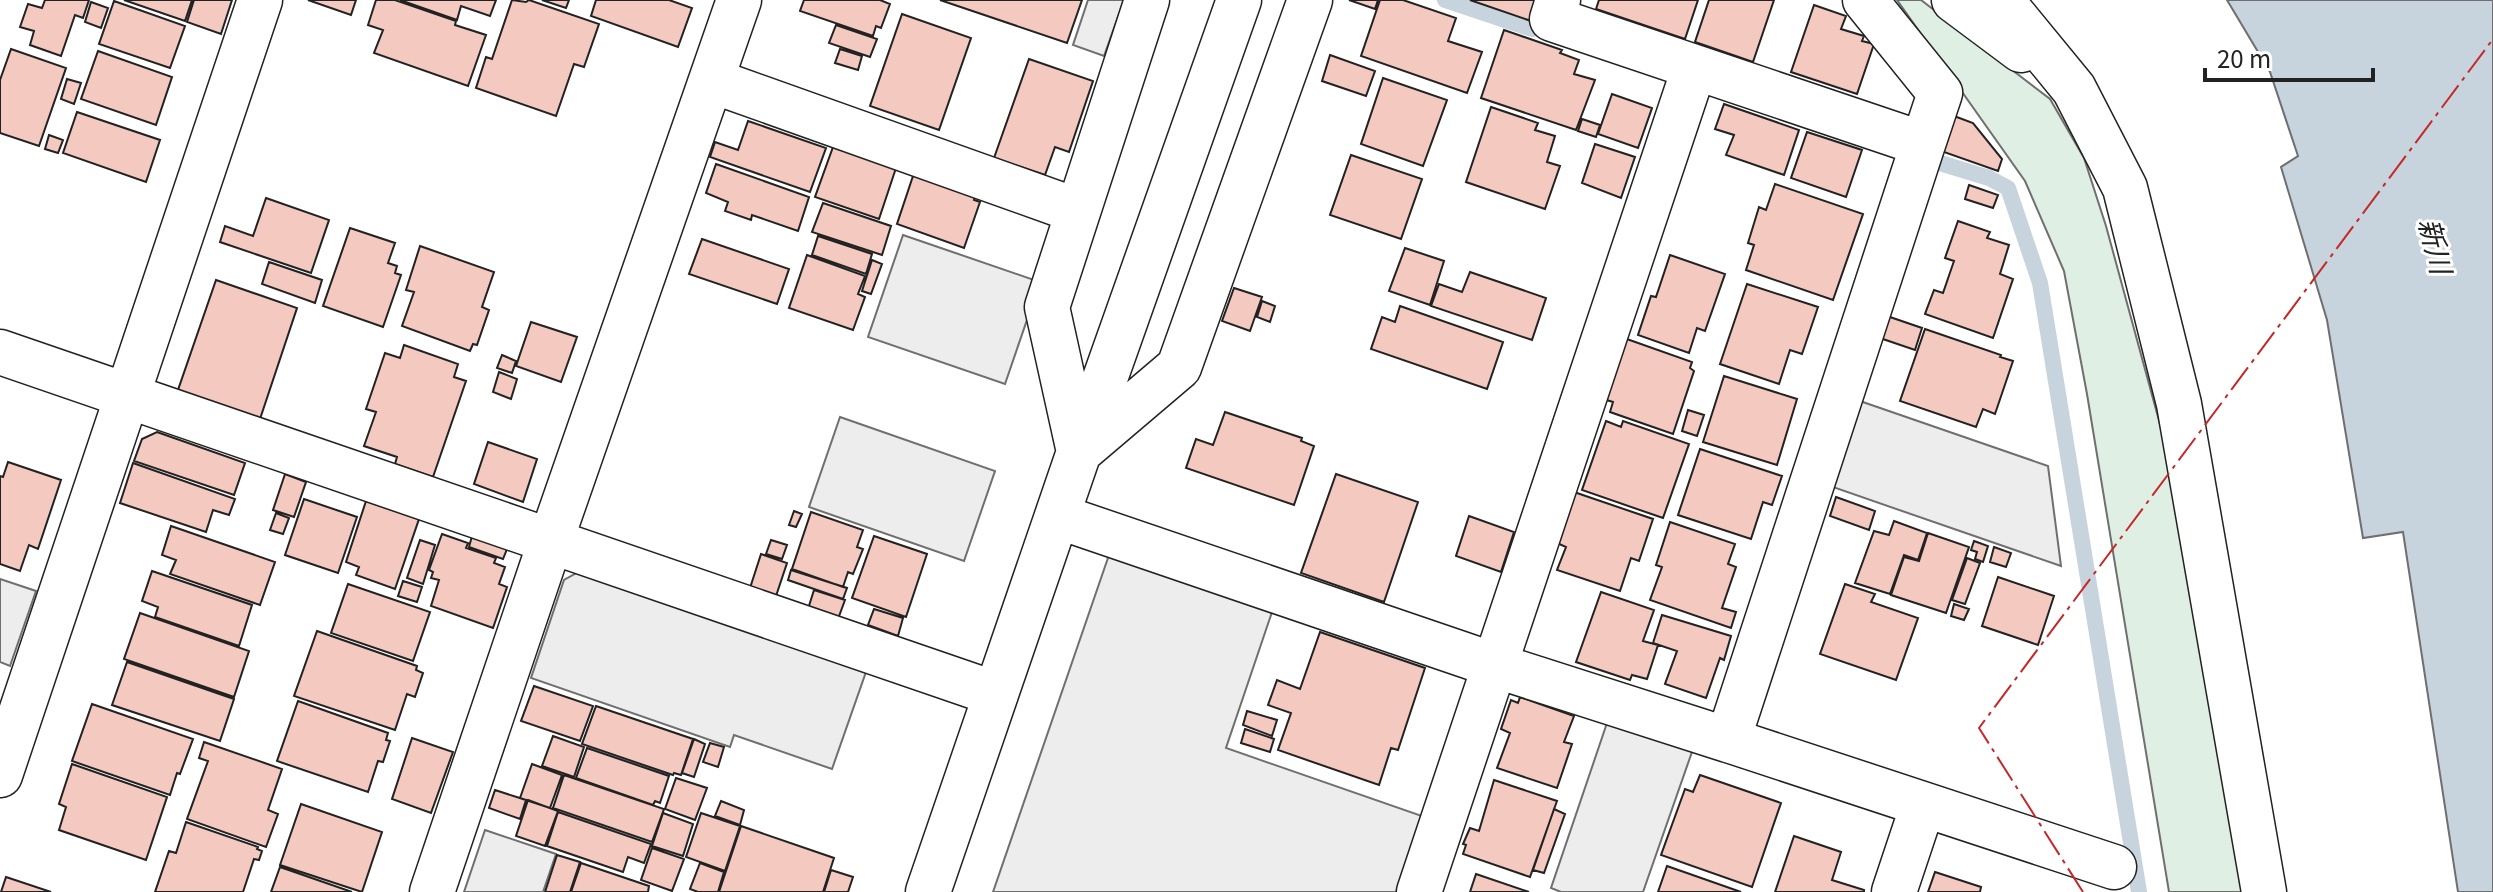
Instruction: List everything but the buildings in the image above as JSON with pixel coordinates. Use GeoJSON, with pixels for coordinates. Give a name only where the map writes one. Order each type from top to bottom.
{"type":"FeatureCollection","features":[{"type":"Feature","properties":{"kind":"street"},"geometry":{"type":"LineString","coordinates":[[0,775],[260,0]]}},
{"type":"Feature","properties":{"kind":"street"},"geometry":{"type":"LineString","coordinates":[[432,892],[739,0]]}},
{"type":"Feature","properties":{"kind":"street"},"geometry":{"type":"LineString","coordinates":[[1079,452],[1047,307],[1147,0]]}},
{"type":"Feature","properties":{"kind":"street"},"geometry":{"type":"LineString","coordinates":[[928,892],[1239,0]]}},
{"type":"Feature","properties":{"kind":"street"},"geometry":{"type":"LineString","coordinates":[[1079,452],[1179,367],[1310,0]]}},
{"type":"Feature","properties":{"kind":"street"},"geometry":{"type":"LineString","coordinates":[[1558,0],[1552,19],[1923,144]]}},
{"type":"Feature","properties":{"kind":"street"},"geometry":{"type":"LineString","coordinates":[[1728,740],[1940,93],[1865,0]]}},
{"type":"Feature","properties":{"kind":"street"},"geometry":{"type":"LineString","coordinates":[[1954,0],[2074,89]]}},
{"type":"Feature","properties":{"kind":"street"},"geometry":{"type":"LineString","coordinates":[[2001,0],[2074,89],[2125,188],[2179,404],[2264,892]]}},
{"type":"Feature","properties":{"kind":"street"},"geometry":{"type":"LineString","coordinates":[[1419,892],[1694,69]]}},
{"type":"Feature","properties":{"kind":"street"},"geometry":{"type":"LineString","coordinates":[[713,81],[1078,211]]}},
{"type":"Feature","properties":{"kind":"street"},"geometry":{"type":"LineString","coordinates":[[0,352],[996,694]]}},
{"type":"Feature","properties":{"kind":"street"},"geometry":{"type":"LineString","coordinates":[[1057,516],[1494,665],[2114,867]]}},
{"type":"Feature","properties":{"kind":"street"},"geometry":{"type":"LineString","coordinates":[[1894,892],[1923,805]]}},
{"type":"Feature","properties":{"kind":"green space"},"geometry":{"type":"Polygon","coordinates":[[[1897,0],[1921,0],[2050,99],[2084,158],[2106,226],[2164,439],[2244,892],[2169,892],[2064,271],[2025,181],[1897,0]]]}},
{"type":"Feature","properties":{"kind":"shaded area"},"geometry":{"type":"Polygon","coordinates":[[[1088,0],[1124,0],[1104,56],[1073,45],[1088,0]]]}},
{"type":"Feature","properties":{"kind":"shaded area"},"geometry":{"type":"Polygon","coordinates":[[[903,235],[1040,282],[1005,384],[868,337],[903,235]]]}},
{"type":"Feature","properties":{"kind":"shaded area"},"geometry":{"type":"Polygon","coordinates":[[[1857,400],[2048,466],[2061,566],[1827,485],[1857,400]]]}},
{"type":"Feature","properties":{"kind":"shaded area"},"geometry":{"type":"Polygon","coordinates":[[[840,417],[995,471],[964,561],[809,507],[840,417]]]}},
{"type":"Feature","properties":{"kind":"shaded area"},"geometry":{"type":"Polygon","coordinates":[[[1109,555],[1272,612],[1226,748],[1422,816],[1396,892],[993,892],[1109,555]]]}},
{"type":"Feature","properties":{"kind":"shaded area"},"geometry":{"type":"Polygon","coordinates":[[[582,570],[867,669],[832,769],[734,735],[730,747],[531,678],[564,580],[582,570]]]}},
{"type":"Feature","properties":{"kind":"shaded area"},"geometry":{"type":"Polygon","coordinates":[[[0,579],[36,591],[10,666],[0,662],[0,579]]]}},
{"type":"Feature","properties":{"kind":"shaded area"},"geometry":{"type":"Polygon","coordinates":[[[1608,720],[1693,749],[1643,892],[1561,892],[1551,888],[1608,720]]]}},
{"type":"Feature","properties":{"kind":"shaded area"},"geometry":{"type":"Polygon","coordinates":[[[485,830],[556,854],[543,892],[464,892],[485,830]]]}},
{"type":"Feature","properties":{"kind":"water","name":"新川"},"geometry":{"type":"Polygon","coordinates":[[[2227,0],[2493,0],[2493,892],[2458,892],[2403,532],[2363,538],[2327,320],[2281,167],[2298,156],[2270,72],[2227,0]]]}},
{"type":"Feature","properties":{"kind":"waterway"},"geometry":{"type":"LineString","coordinates":[[1445,0],[1532,29]]}},
{"type":"Feature","properties":{"kind":"waterway"},"geometry":{"type":"LineString","coordinates":[[1940,163],[1989,178],[2008,188],[2040,283],[2139,892]]}},
{"type":"Feature","properties":{"kind":"power"},"geometry":{"type":"LineString","coordinates":[[2083,892],[1979,728],[2493,39]]}}]}
